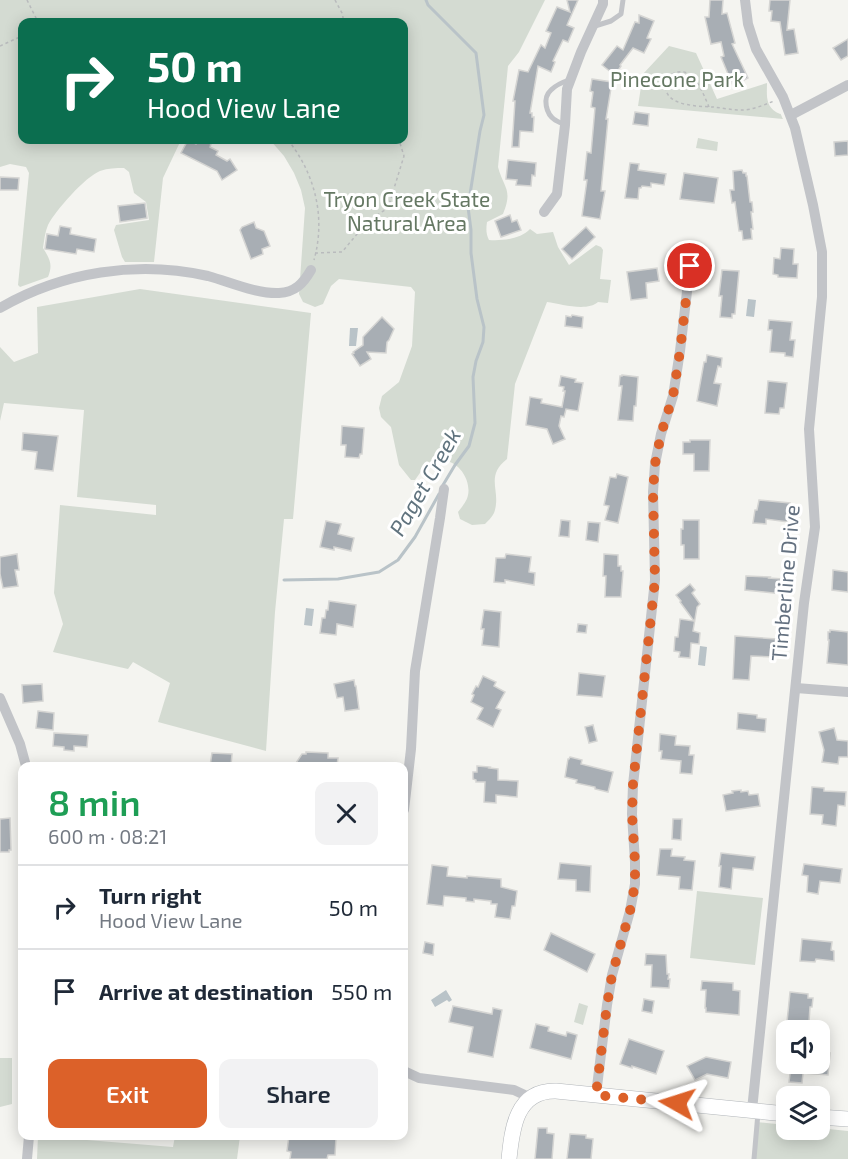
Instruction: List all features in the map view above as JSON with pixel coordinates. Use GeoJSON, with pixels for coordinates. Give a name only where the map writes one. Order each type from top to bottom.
{"type":"FeatureCollection","features":[{"type":"Feature","properties":{"kind":"street"},"geometry":{"type":"LineString","coordinates":[[544,212],[557,194],[567,89],[603,0]]}},
{"type":"Feature","properties":{"kind":"street","name":"Timberline Drive"},"geometry":{"type":"LineString","coordinates":[[745,0],[748,24],[756,49],[791,115],[820,234],[823,269],[809,429],[814,527],[804,603],[755,1111]]}},
{"type":"Feature","properties":{"kind":"street"},"geometry":{"type":"LineString","coordinates":[[791,115],[848,85]]}},
{"type":"Feature","properties":{"kind":"street"},"geometry":{"type":"LineString","coordinates":[[596,1095],[612,975],[635,884],[633,784],[655,580],[654,478],[657,451],[673,396],[690,266]]}},
{"type":"Feature","properties":{"kind":"street"},"geometry":{"type":"LineString","coordinates":[[0,308],[33,291],[65,280],[117,270],[179,271],[208,276],[267,293],[278,293],[297,288],[306,280],[311,270]]}},
{"type":"Feature","properties":{"kind":"street"},"geometry":{"type":"LineString","coordinates":[[408,775],[415,671],[444,489]]}},
{"type":"Feature","properties":{"kind":"street"},"geometry":{"type":"LineString","coordinates":[[796,688],[848,692]]}},
{"type":"Feature","properties":{"kind":"street"},"geometry":{"type":"LineString","coordinates":[[0,698],[20,744],[25,762]]}},
{"type":"Feature","properties":{"kind":"street"},"geometry":{"type":"LineString","coordinates":[[408,1073],[419,1078],[514,1090],[531,1098]]}},
{"type":"Feature","properties":{"kind":"street"},"geometry":{"type":"LineString","coordinates":[[509,1159],[514,1124],[522,1107],[541,1092],[596,1095],[776,1113]]}},
{"type":"Feature","properties":{"kind":"street"},"geometry":{"type":"LineString","coordinates":[[830,1118],[848,1119]]}},
{"type":"Feature","properties":{"kind":"street"},"geometry":{"type":"LineString","coordinates":[[27,1159],[29,1140]]}},
{"type":"Feature","properties":{"kind":"lane"},"geometry":{"type":"LineString","coordinates":[[593,27],[611,21],[621,14],[623,0]]}},
{"type":"Feature","properties":{"kind":"lane"},"geometry":{"type":"LineString","coordinates":[[565,125],[548,114],[546,104],[550,90],[570,79]]}},
{"type":"Feature","properties":{"kind":"lane"},"geometry":{"type":"LineString","coordinates":[[754,1159],[755,1111]]}},
{"type":"Feature","properties":{"kind":"path"},"geometry":{"type":"LineString","coordinates":[[27,0],[36,18]]}},
{"type":"Feature","properties":{"kind":"path"},"geometry":{"type":"LineString","coordinates":[[334,0],[343,18]]}},
{"type":"Feature","properties":{"kind":"path"},"geometry":{"type":"LineString","coordinates":[[0,46],[18,38]]}},
{"type":"Feature","properties":{"kind":"path"},"geometry":{"type":"LineString","coordinates":[[709,107],[700,85],[694,78],[682,72],[668,77],[666,91],[670,98],[681,104],[709,107],[747,110],[783,97]]}},
{"type":"Feature","properties":{"kind":"path"},"geometry":{"type":"LineString","coordinates":[[291,144],[314,186],[318,226],[311,270]]}},
{"type":"Feature","properties":{"kind":"path"},"geometry":{"type":"LineString","coordinates":[[315,253],[342,252],[368,221],[388,208],[404,156],[400,144]]}},
{"type":"Feature","properties":{"kind":"green space","name":"Tryon Creek State Natural Area"},"geometry":{"type":"Polygon","coordinates":[[[0,0],[545,0],[519,52],[508,66],[498,167],[507,199],[503,214],[487,222],[487,236],[489,240],[500,240],[511,239],[530,229],[537,234],[553,232],[558,247],[569,265],[596,245],[601,247],[603,250],[600,279],[611,280],[608,303],[598,302],[581,307],[547,302],[515,384],[507,459],[496,472],[496,505],[493,514],[485,524],[472,525],[460,519],[458,512],[468,495],[468,484],[460,469],[451,462],[439,460],[427,463],[415,480],[411,480],[399,465],[391,427],[381,417],[379,408],[382,396],[399,382],[412,346],[415,292],[411,287],[339,279],[331,286],[323,304],[315,307],[303,302],[299,294],[305,208],[294,173],[274,144],[408,144],[408,18],[18,18],[18,144],[179,144],[163,178],[154,262],[125,262],[122,257],[114,230],[116,225],[149,220],[146,202],[134,193],[129,172],[124,168],[106,169],[94,174],[79,187],[48,225],[43,248],[50,262],[48,277],[20,287],[18,285],[29,173],[26,167],[10,164],[0,167],[0,0]]]}},
{"type":"Feature","properties":{"kind":"green space","name":"Pinecone Park"},"geometry":{"type":"Polygon","coordinates":[[[669,46],[696,53],[717,99],[767,83],[768,103],[772,109],[781,114],[783,119],[638,106],[643,74],[669,46]]]}},
{"type":"Feature","properties":{"kind":"green space"},"geometry":{"type":"Polygon","coordinates":[[[698,138],[718,142],[717,151],[696,148],[698,138]]]}},
{"type":"Feature","properties":{"kind":"green space"},"geometry":{"type":"Polygon","coordinates":[[[140,289],[311,313],[293,519],[284,519],[266,751],[158,722],[170,683],[133,662],[128,669],[53,652],[63,624],[54,593],[60,505],[156,515],[156,505],[77,497],[84,410],[4,403],[0,421],[0,347],[14,362],[38,353],[37,307],[140,289]]]}},
{"type":"Feature","properties":{"kind":"green space"},"geometry":{"type":"Polygon","coordinates":[[[697,891],[763,898],[755,965],[690,958],[697,891]]]}},
{"type":"Feature","properties":{"kind":"green space"},"geometry":{"type":"Polygon","coordinates":[[[579,1003],[588,1006],[583,1025],[574,1022],[579,1003]]]}},
{"type":"Feature","properties":{"kind":"green space"},"geometry":{"type":"Polygon","coordinates":[[[0,1058],[12,1058],[12,1104],[0,1107],[0,1058]]]}},
{"type":"Feature","properties":{"kind":"green space"},"geometry":{"type":"Polygon","coordinates":[[[756,1122],[776,1124],[776,1140],[830,1140],[830,1129],[848,1131],[848,1159],[753,1159],[756,1122]]]}},
{"type":"Feature","properties":{"kind":"green space"},"geometry":{"type":"Polygon","coordinates":[[[38,1140],[87,1140],[173,1147],[174,1140],[239,1140],[237,1159],[37,1159],[38,1140]]]}},
{"type":"Feature","properties":{"kind":"shaded area"},"geometry":{"type":"Polygon","coordinates":[[[748,299],[756,300],[754,317],[746,316],[748,299]]]}},
{"type":"Feature","properties":{"kind":"shaded area"},"geometry":{"type":"Polygon","coordinates":[[[350,328],[358,328],[356,346],[349,346],[350,328]]]}},
{"type":"Feature","properties":{"kind":"shaded area"},"geometry":{"type":"Polygon","coordinates":[[[306,608],[314,609],[312,626],[304,625],[306,608]]]}},
{"type":"Feature","properties":{"kind":"shaded area"},"geometry":{"type":"Polygon","coordinates":[[[700,646],[707,647],[705,666],[698,665],[700,646]]]}},
{"type":"Feature","properties":{"kind":"shaded area"},"geometry":{"type":"Polygon","coordinates":[[[446,990],[452,1000],[449,1002],[447,1000],[435,1007],[431,1000],[446,990]]]}},
{"type":"Feature","properties":{"kind":"building"},"geometry":{"type":"Polygon","coordinates":[[[567,0],[578,0],[567,25],[574,28],[568,42],[563,40],[553,61],[555,62],[551,72],[538,66],[530,113],[534,117],[533,132],[520,131],[519,147],[512,147],[515,101],[513,101],[519,70],[528,72],[541,45],[545,48],[551,33],[546,31],[557,7],[570,12],[567,0]]]}},
{"type":"Feature","properties":{"kind":"building"},"geometry":{"type":"Polygon","coordinates":[[[710,0],[723,0],[722,14],[727,13],[735,43],[732,44],[748,78],[733,86],[721,57],[724,56],[721,42],[711,44],[705,17],[709,17],[710,0]]]}},
{"type":"Feature","properties":{"kind":"building"},"geometry":{"type":"Polygon","coordinates":[[[770,0],[790,0],[787,30],[794,29],[798,53],[785,55],[780,22],[771,21],[770,0]]]}},
{"type":"Feature","properties":{"kind":"building"},"geometry":{"type":"Polygon","coordinates":[[[639,15],[654,21],[647,38],[651,39],[644,53],[633,48],[620,65],[619,69],[624,73],[617,77],[602,65],[617,46],[623,50],[635,22],[639,23],[639,15]]]}},
{"type":"Feature","properties":{"kind":"building"},"geometry":{"type":"Polygon","coordinates":[[[848,39],[848,56],[841,60],[833,48],[848,39]]]}},
{"type":"Feature","properties":{"kind":"building"},"geometry":{"type":"Polygon","coordinates":[[[592,79],[612,82],[606,119],[608,119],[601,191],[605,191],[600,219],[582,216],[587,180],[584,180],[587,152],[591,153],[595,108],[591,107],[592,79]]]}},
{"type":"Feature","properties":{"kind":"building"},"geometry":{"type":"Polygon","coordinates":[[[635,112],[649,114],[648,126],[633,124],[635,112]]]}},
{"type":"Feature","properties":{"kind":"building"},"geometry":{"type":"Polygon","coordinates":[[[848,141],[848,155],[835,156],[834,142],[848,141]]]}},
{"type":"Feature","properties":{"kind":"building"},"geometry":{"type":"Polygon","coordinates":[[[186,144],[211,144],[210,147],[218,151],[216,155],[227,161],[230,159],[237,170],[222,180],[217,171],[181,153],[186,144]]]}},
{"type":"Feature","properties":{"kind":"building"},"geometry":{"type":"Polygon","coordinates":[[[508,160],[536,163],[531,186],[516,185],[517,180],[506,179],[508,160]]]}},
{"type":"Feature","properties":{"kind":"building"},"geometry":{"type":"Polygon","coordinates":[[[630,163],[639,164],[638,170],[666,174],[664,185],[651,183],[651,187],[642,186],[639,188],[638,199],[625,198],[630,163]]]}},
{"type":"Feature","properties":{"kind":"building"},"geometry":{"type":"Polygon","coordinates":[[[742,170],[747,176],[753,212],[751,212],[752,239],[743,240],[742,231],[739,231],[735,202],[732,203],[730,190],[734,190],[733,171],[742,170]]]}},
{"type":"Feature","properties":{"kind":"building"},"geometry":{"type":"Polygon","coordinates":[[[684,173],[718,178],[714,203],[680,199],[684,173]]]}},
{"type":"Feature","properties":{"kind":"building"},"geometry":{"type":"Polygon","coordinates":[[[0,177],[19,178],[18,190],[0,190],[0,177]]]}},
{"type":"Feature","properties":{"kind":"building"},"geometry":{"type":"Polygon","coordinates":[[[145,203],[147,218],[120,222],[118,206],[145,203]]]}},
{"type":"Feature","properties":{"kind":"building"},"geometry":{"type":"Polygon","coordinates":[[[510,215],[512,222],[517,220],[521,230],[501,237],[495,221],[510,215]]]}},
{"type":"Feature","properties":{"kind":"building"},"geometry":{"type":"Polygon","coordinates":[[[254,222],[256,228],[264,231],[270,246],[262,249],[263,254],[251,259],[240,230],[254,222]]]}},
{"type":"Feature","properties":{"kind":"building"},"geometry":{"type":"Polygon","coordinates":[[[60,226],[71,228],[70,234],[96,239],[94,252],[77,249],[76,254],[45,249],[47,234],[58,236],[60,226]]]}},
{"type":"Feature","properties":{"kind":"building"},"geometry":{"type":"Polygon","coordinates":[[[586,227],[595,237],[572,259],[562,249],[586,227]]]}},
{"type":"Feature","properties":{"kind":"building"},"geometry":{"type":"Polygon","coordinates":[[[781,248],[794,249],[793,264],[798,264],[797,278],[778,277],[773,274],[774,258],[780,259],[781,248]]]}},
{"type":"Feature","properties":{"kind":"building"},"geometry":{"type":"Polygon","coordinates":[[[657,268],[659,281],[646,283],[647,298],[631,300],[627,272],[657,268]]]}},
{"type":"Feature","properties":{"kind":"building"},"geometry":{"type":"Polygon","coordinates":[[[722,270],[739,271],[735,314],[732,314],[732,318],[720,317],[722,296],[719,296],[722,270]]]}},
{"type":"Feature","properties":{"kind":"building"},"geometry":{"type":"Polygon","coordinates":[[[572,315],[583,317],[582,328],[565,326],[566,316],[571,317],[572,315]]]}},
{"type":"Feature","properties":{"kind":"building"},"geometry":{"type":"Polygon","coordinates":[[[382,317],[394,329],[387,342],[386,353],[367,352],[371,359],[360,366],[352,354],[363,345],[363,337],[382,317]]]}},
{"type":"Feature","properties":{"kind":"building"},"geometry":{"type":"Polygon","coordinates":[[[769,320],[792,322],[790,340],[795,340],[793,357],[785,356],[785,353],[770,352],[772,330],[768,330],[769,320]]]}},
{"type":"Feature","properties":{"kind":"building"},"geometry":{"type":"Polygon","coordinates":[[[707,355],[722,358],[714,383],[721,384],[717,406],[697,401],[707,355]]]}},
{"type":"Feature","properties":{"kind":"building"},"geometry":{"type":"Polygon","coordinates":[[[622,375],[638,377],[633,421],[618,420],[622,386],[619,386],[622,375]]]}},
{"type":"Feature","properties":{"kind":"building"},"geometry":{"type":"Polygon","coordinates":[[[561,376],[583,383],[578,411],[566,409],[564,417],[561,416],[559,426],[565,439],[553,444],[547,429],[526,425],[530,397],[542,399],[541,403],[562,407],[565,391],[563,391],[564,387],[559,386],[561,376]]]}},
{"type":"Feature","properties":{"kind":"building"},"geometry":{"type":"Polygon","coordinates":[[[768,381],[787,383],[784,408],[780,408],[779,414],[765,413],[768,381]]]}},
{"type":"Feature","properties":{"kind":"building"},"geometry":{"type":"Polygon","coordinates":[[[342,426],[364,428],[362,454],[359,458],[345,457],[346,445],[341,445],[342,426]]]}},
{"type":"Feature","properties":{"kind":"building"},"geometry":{"type":"Polygon","coordinates":[[[23,433],[58,436],[53,471],[35,469],[37,452],[22,450],[23,433]]]}},
{"type":"Feature","properties":{"kind":"building"},"geometry":{"type":"Polygon","coordinates":[[[690,440],[710,440],[709,471],[694,471],[694,454],[683,454],[683,442],[690,442],[690,440]]]}},
{"type":"Feature","properties":{"kind":"building"},"geometry":{"type":"Polygon","coordinates":[[[617,474],[628,477],[618,523],[605,520],[609,506],[604,505],[610,477],[616,478],[617,474]]]}},
{"type":"Feature","properties":{"kind":"building"},"geometry":{"type":"Polygon","coordinates":[[[759,500],[790,503],[788,522],[766,519],[766,524],[753,523],[759,500]]]}},
{"type":"Feature","properties":{"kind":"building"},"geometry":{"type":"Polygon","coordinates":[[[561,520],[570,521],[569,537],[559,536],[561,520]]]}},
{"type":"Feature","properties":{"kind":"building"},"geometry":{"type":"Polygon","coordinates":[[[683,520],[699,520],[699,559],[684,559],[684,545],[681,545],[683,520]]]}},
{"type":"Feature","properties":{"kind":"building"},"geometry":{"type":"Polygon","coordinates":[[[326,521],[341,524],[338,534],[354,538],[351,551],[320,547],[326,521]]]}},
{"type":"Feature","properties":{"kind":"building"},"geometry":{"type":"Polygon","coordinates":[[[588,522],[600,523],[598,542],[586,540],[588,522]]]}},
{"type":"Feature","properties":{"kind":"building"},"geometry":{"type":"Polygon","coordinates":[[[17,554],[19,570],[15,570],[18,586],[3,588],[0,557],[17,554]]]}},
{"type":"Feature","properties":{"kind":"building"},"geometry":{"type":"Polygon","coordinates":[[[506,554],[531,557],[529,572],[535,573],[534,585],[505,580],[505,583],[494,582],[496,558],[505,558],[506,554]]]}},
{"type":"Feature","properties":{"kind":"building"},"geometry":{"type":"Polygon","coordinates":[[[604,554],[618,555],[618,566],[621,566],[621,571],[623,571],[621,597],[605,597],[604,554]]]}},
{"type":"Feature","properties":{"kind":"building"},"geometry":{"type":"Polygon","coordinates":[[[833,570],[848,572],[848,592],[832,590],[833,570]]]}},
{"type":"Feature","properties":{"kind":"building"},"geometry":{"type":"Polygon","coordinates":[[[746,576],[783,579],[782,594],[745,590],[746,576]]]}},
{"type":"Feature","properties":{"kind":"building"},"geometry":{"type":"Polygon","coordinates":[[[690,584],[695,590],[692,593],[700,604],[697,607],[693,631],[700,633],[699,644],[691,643],[690,658],[679,657],[680,652],[674,651],[680,619],[694,621],[676,595],[690,584]]]}},
{"type":"Feature","properties":{"kind":"building"},"geometry":{"type":"Polygon","coordinates":[[[329,601],[356,605],[353,627],[337,624],[336,635],[320,633],[322,618],[325,618],[329,601]]]}},
{"type":"Feature","properties":{"kind":"building"},"geometry":{"type":"Polygon","coordinates":[[[484,610],[501,612],[499,647],[482,645],[484,629],[481,629],[484,610]]]}},
{"type":"Feature","properties":{"kind":"building"},"geometry":{"type":"Polygon","coordinates":[[[578,624],[587,625],[586,633],[577,632],[578,624]]]}},
{"type":"Feature","properties":{"kind":"building"},"geometry":{"type":"Polygon","coordinates":[[[830,630],[848,632],[848,665],[827,663],[828,632],[830,630]]]}},
{"type":"Feature","properties":{"kind":"building"},"geometry":{"type":"Polygon","coordinates":[[[735,636],[776,639],[775,657],[751,656],[749,680],[733,679],[735,636]]]}},
{"type":"Feature","properties":{"kind":"building"},"geometry":{"type":"Polygon","coordinates":[[[579,673],[605,676],[602,697],[577,695],[579,673]]]}},
{"type":"Feature","properties":{"kind":"building"},"geometry":{"type":"Polygon","coordinates":[[[483,676],[496,682],[494,686],[505,692],[496,708],[501,710],[493,727],[477,719],[483,708],[471,702],[474,695],[472,694],[483,676]]]}},
{"type":"Feature","properties":{"kind":"building"},"geometry":{"type":"Polygon","coordinates":[[[354,680],[359,709],[345,711],[343,697],[337,698],[334,684],[354,680]]]}},
{"type":"Feature","properties":{"kind":"building"},"geometry":{"type":"Polygon","coordinates":[[[42,684],[43,701],[23,703],[22,685],[42,684]]]}},
{"type":"Feature","properties":{"kind":"building"},"geometry":{"type":"Polygon","coordinates":[[[38,711],[54,713],[53,730],[36,728],[38,711]]]}},
{"type":"Feature","properties":{"kind":"building"},"geometry":{"type":"Polygon","coordinates":[[[738,713],[757,715],[757,718],[766,719],[765,732],[737,729],[738,713]]]}},
{"type":"Feature","properties":{"kind":"building"},"geometry":{"type":"Polygon","coordinates":[[[593,725],[597,741],[589,743],[585,727],[593,725]]]}},
{"type":"Feature","properties":{"kind":"building"},"geometry":{"type":"Polygon","coordinates":[[[834,728],[837,740],[848,741],[848,757],[839,757],[838,764],[822,762],[824,750],[819,732],[834,728]]]}},
{"type":"Feature","properties":{"kind":"building"},"geometry":{"type":"Polygon","coordinates":[[[54,733],[88,735],[87,747],[74,746],[74,751],[53,746],[54,733]]]}},
{"type":"Feature","properties":{"kind":"building"},"geometry":{"type":"Polygon","coordinates":[[[660,734],[676,736],[675,745],[690,746],[689,755],[694,755],[692,774],[680,773],[681,761],[661,759],[660,734]]]}},
{"type":"Feature","properties":{"kind":"building"},"geometry":{"type":"Polygon","coordinates":[[[306,752],[328,753],[328,758],[338,758],[338,762],[297,762],[302,754],[306,752]]]}},
{"type":"Feature","properties":{"kind":"building"},"geometry":{"type":"Polygon","coordinates":[[[212,753],[232,754],[231,762],[211,762],[212,753]]]}},
{"type":"Feature","properties":{"kind":"building"},"geometry":{"type":"Polygon","coordinates":[[[570,757],[582,760],[581,764],[613,772],[608,792],[576,783],[577,780],[565,777],[570,757]]]}},
{"type":"Feature","properties":{"kind":"building"},"geometry":{"type":"Polygon","coordinates":[[[477,766],[498,769],[498,780],[518,781],[517,797],[496,795],[496,803],[484,802],[485,782],[476,782],[473,779],[473,772],[477,772],[477,766]]]}},
{"type":"Feature","properties":{"kind":"building"},"geometry":{"type":"Polygon","coordinates":[[[812,787],[824,788],[824,791],[846,792],[845,806],[838,805],[836,826],[822,824],[823,815],[810,814],[812,787]]]}},
{"type":"Feature","properties":{"kind":"building"},"geometry":{"type":"Polygon","coordinates":[[[741,790],[741,792],[748,791],[749,795],[758,794],[760,806],[726,811],[723,795],[741,790]]]}},
{"type":"Feature","properties":{"kind":"building"},"geometry":{"type":"Polygon","coordinates":[[[10,818],[11,850],[0,852],[0,819],[10,818]]]}},
{"type":"Feature","properties":{"kind":"building"},"geometry":{"type":"Polygon","coordinates":[[[673,819],[682,819],[681,840],[672,839],[673,819]]]}},
{"type":"Feature","properties":{"kind":"building"},"geometry":{"type":"Polygon","coordinates":[[[660,849],[672,849],[671,856],[685,857],[684,860],[695,861],[692,890],[679,889],[680,877],[657,875],[660,849]]]}},
{"type":"Feature","properties":{"kind":"building"},"geometry":{"type":"Polygon","coordinates":[[[721,853],[755,857],[753,870],[733,868],[731,889],[719,887],[721,853]]]}},
{"type":"Feature","properties":{"kind":"building"},"geometry":{"type":"Polygon","coordinates":[[[560,863],[591,866],[590,892],[576,891],[576,880],[558,879],[560,863]]]}},
{"type":"Feature","properties":{"kind":"building"},"geometry":{"type":"Polygon","coordinates":[[[804,864],[842,869],[840,883],[820,881],[818,894],[807,892],[808,876],[802,875],[804,864]]]}},
{"type":"Feature","properties":{"kind":"building"},"geometry":{"type":"Polygon","coordinates":[[[432,865],[448,867],[447,876],[501,879],[501,887],[517,891],[510,919],[495,917],[497,904],[491,904],[491,901],[474,899],[474,902],[466,901],[466,898],[444,896],[443,906],[427,904],[432,865]]]}},
{"type":"Feature","properties":{"kind":"building"},"geometry":{"type":"Polygon","coordinates":[[[551,933],[595,954],[587,972],[544,950],[551,933]]]}},
{"type":"Feature","properties":{"kind":"building"},"geometry":{"type":"Polygon","coordinates":[[[802,939],[832,942],[831,950],[834,951],[834,961],[816,959],[815,962],[800,961],[802,939]]]}},
{"type":"Feature","properties":{"kind":"building"},"geometry":{"type":"Polygon","coordinates":[[[425,942],[434,944],[433,955],[423,953],[425,942]]]}},
{"type":"Feature","properties":{"kind":"building"},"geometry":{"type":"Polygon","coordinates":[[[646,954],[666,955],[667,974],[670,979],[669,988],[651,987],[652,965],[645,965],[646,954]]]}},
{"type":"Feature","properties":{"kind":"building"},"geometry":{"type":"Polygon","coordinates":[[[702,981],[733,983],[733,990],[740,991],[739,1015],[706,1012],[706,990],[701,990],[702,981]]]}},
{"type":"Feature","properties":{"kind":"building"},"geometry":{"type":"Polygon","coordinates":[[[790,992],[808,994],[808,998],[813,998],[809,1020],[787,1020],[790,992]]]}},
{"type":"Feature","properties":{"kind":"building"},"geometry":{"type":"Polygon","coordinates":[[[644,999],[654,1001],[652,1013],[642,1011],[644,999]]]}},
{"type":"Feature","properties":{"kind":"building"},"geometry":{"type":"Polygon","coordinates":[[[453,1006],[492,1014],[493,1008],[502,1010],[493,1057],[468,1052],[473,1027],[449,1022],[453,1006]]]}},
{"type":"Feature","properties":{"kind":"building"},"geometry":{"type":"Polygon","coordinates":[[[536,1024],[549,1027],[548,1031],[566,1036],[567,1032],[577,1035],[571,1059],[530,1048],[536,1024]]]}},
{"type":"Feature","properties":{"kind":"building"},"geometry":{"type":"Polygon","coordinates":[[[629,1039],[664,1051],[656,1074],[620,1064],[629,1039]]]}},
{"type":"Feature","properties":{"kind":"building"},"geometry":{"type":"Polygon","coordinates":[[[706,1057],[731,1062],[728,1078],[707,1074],[695,1080],[687,1066],[706,1057]]]}},
{"type":"Feature","properties":{"kind":"building"},"geometry":{"type":"Polygon","coordinates":[[[790,1074],[803,1074],[802,1083],[789,1082],[790,1074]]]}},
{"type":"Feature","properties":{"kind":"building"},"geometry":{"type":"Polygon","coordinates":[[[538,1128],[547,1128],[547,1133],[554,1134],[552,1159],[535,1159],[538,1128]]]}},
{"type":"Feature","properties":{"kind":"building"},"geometry":{"type":"Polygon","coordinates":[[[570,1134],[586,1135],[586,1138],[593,1139],[591,1159],[567,1159],[570,1134]]]}},
{"type":"Feature","properties":{"kind":"building"},"geometry":{"type":"Polygon","coordinates":[[[288,1140],[336,1140],[335,1155],[328,1155],[327,1159],[290,1159],[291,1152],[287,1151],[288,1140]]]}},
{"type":"Feature","properties":{"kind":"waterway","name":"Paget Creek"},"geometry":{"type":"LineString","coordinates":[[426,0],[428,5],[476,53],[484,115],[468,207],[477,299],[484,327],[483,342],[473,377],[475,423],[469,446],[443,485]]}},
{"type":"Feature","properties":{"kind":"waterway","name":"Paget Creek"},"geometry":{"type":"LineString","coordinates":[[284,580],[338,579],[379,572],[398,560],[415,537],[439,494]]}},
{"type":"Feature","properties":{"kind":"route"},"geometry":{"type":"LineString","coordinates":[[677,1103],[596,1095],[612,975],[635,884],[633,784],[655,580],[654,478],[657,451],[673,396],[690,266]]}}]}
